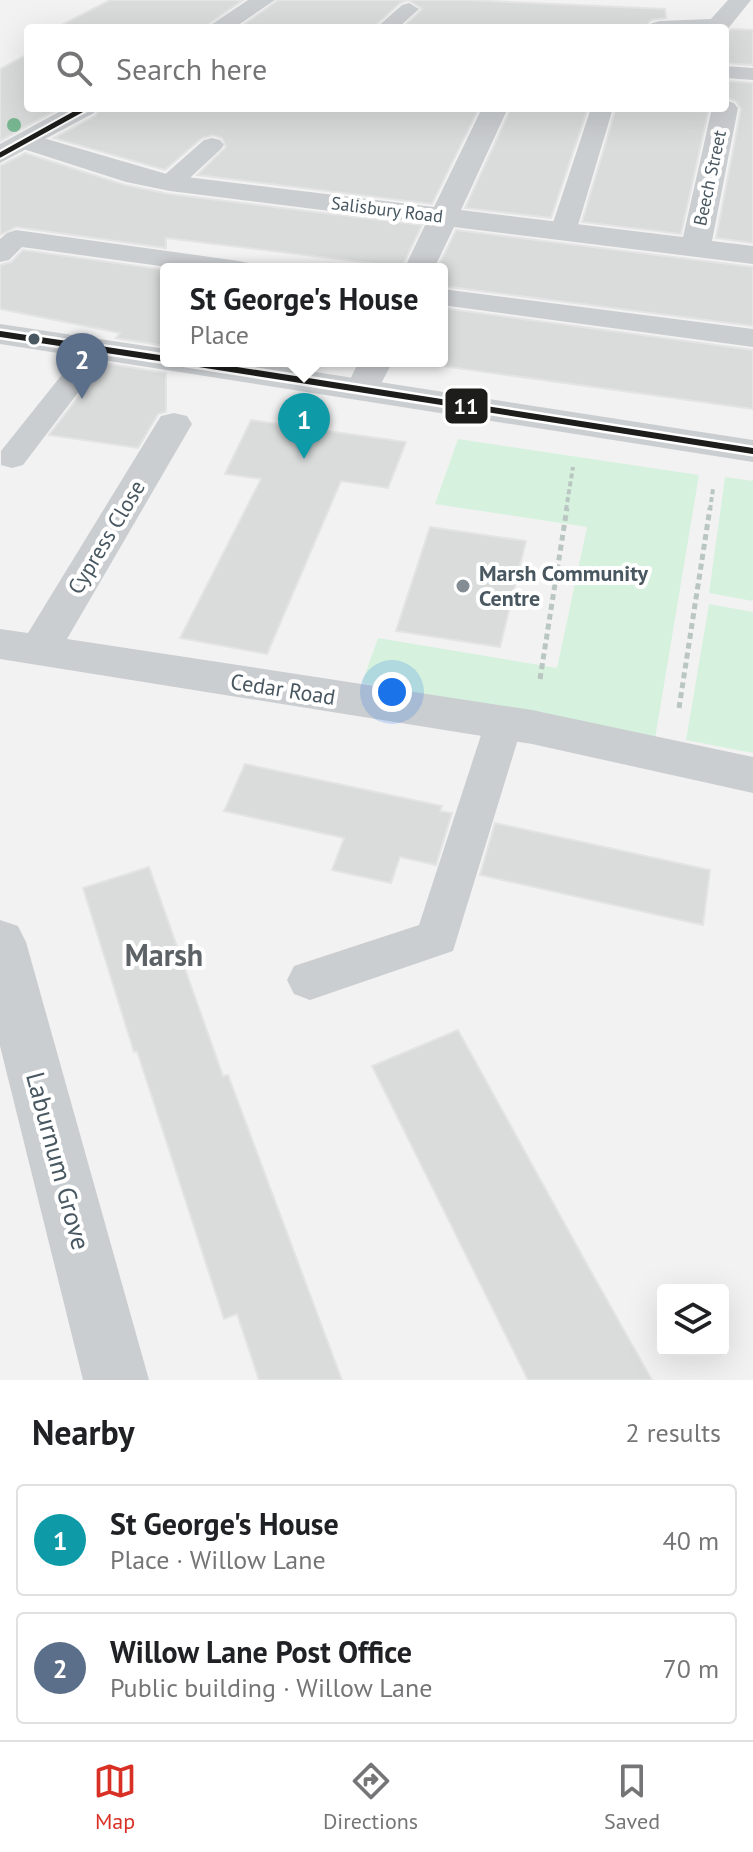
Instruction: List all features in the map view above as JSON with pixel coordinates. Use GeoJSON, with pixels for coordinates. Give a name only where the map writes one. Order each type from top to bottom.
{"type":"FeatureCollection","features":[{"type":"Feature","properties":{"kind":"street"},"geometry":{"type":"LineString","coordinates":[[225,24],[264,0]]}},
{"type":"Feature","properties":{"kind":"street"},"geometry":{"type":"LineString","coordinates":[[720,24],[740,0]]}},
{"type":"Feature","properties":{"kind":"street","name":"Beech Street"},"geometry":{"type":"LineString","coordinates":[[729,96],[737,73]]}},
{"type":"Feature","properties":{"kind":"street"},"geometry":{"type":"LineString","coordinates":[[8,150],[78,112]]}},
{"type":"Feature","properties":{"kind":"street"},"geometry":{"type":"LineString","coordinates":[[422,263],[493,112]]}},
{"type":"Feature","properties":{"kind":"street","name":"Beech Street"},"geometry":{"type":"LineString","coordinates":[[695,249],[724,112]]}},
{"type":"Feature","properties":{"kind":"street","name":"Salisbury Road"},"geometry":{"type":"LineString","coordinates":[[8,150],[170,183],[753,255]]}},
{"type":"Feature","properties":{"kind":"street"},"geometry":{"type":"LineString","coordinates":[[0,334],[160,358]]}},
{"type":"Feature","properties":{"kind":"street"},"geometry":{"type":"LineString","coordinates":[[261,367],[370,375],[580,423],[737,448]]}},
{"type":"Feature","properties":{"kind":"street","name":"Cypress Close"},"geometry":{"type":"LineString","coordinates":[[19,647],[174,424]]}},
{"type":"Feature","properties":{"kind":"street","name":"Cedar Road"},"geometry":{"type":"LineString","coordinates":[[19,647],[518,725],[753,775]]}},
{"type":"Feature","properties":{"kind":"street","name":"Laburnum Grove"},"geometry":{"type":"LineString","coordinates":[[0,942],[116,1380]]}},
{"type":"Feature","properties":{"kind":"lane"},"geometry":{"type":"LineString","coordinates":[[391,24],[409,9]]}},
{"type":"Feature","properties":{"kind":"lane"},"geometry":{"type":"LineString","coordinates":[[563,232],[601,112]]}},
{"type":"Feature","properties":{"kind":"lane"},"geometry":{"type":"LineString","coordinates":[[170,183],[212,145]]}},
{"type":"Feature","properties":{"kind":"lane"},"geometry":{"type":"LineString","coordinates":[[0,254],[16,238],[196,263]]}},
{"type":"Feature","properties":{"kind":"lane"},"geometry":{"type":"LineString","coordinates":[[448,298],[753,338]]}},
{"type":"Feature","properties":{"kind":"lane"},"geometry":{"type":"LineString","coordinates":[[12,458],[98,348]]}},
{"type":"Feature","properties":{"kind":"lane"},"geometry":{"type":"LineString","coordinates":[[310,980],[437,938],[518,725]]}},
{"type":"Feature","properties":{"kind":"path"},"geometry":{"type":"LineString","coordinates":[[518,725],[580,423]]}},
{"type":"Feature","properties":{"kind":"path"},"geometry":{"type":"LineString","coordinates":[[671,757],[737,448]]}},
{"type":"Feature","properties":{"kind":"green space"},"geometry":{"type":"Polygon","coordinates":[[[458,439],[699,475],[655,739],[362,683],[378,638],[557,668],[587,527],[435,504],[458,439]]]}},
{"type":"Feature","properties":{"kind":"green space"},"geometry":{"type":"Polygon","coordinates":[[[725,477],[753,481],[753,601],[709,593],[725,477]]]}},
{"type":"Feature","properties":{"kind":"green space"},"geometry":{"type":"Polygon","coordinates":[[[709,604],[753,612],[753,753],[686,740],[709,604]]]}},
{"type":"Feature","properties":{"kind":"building"},"geometry":{"type":"Polygon","coordinates":[[[110,0],[243,0],[209,24],[64,24],[110,0]]]}},
{"type":"Feature","properties":{"kind":"building"},"geometry":{"type":"Polygon","coordinates":[[[278,0],[408,0],[400,3],[377,24],[245,24],[278,0]]]}},
{"type":"Feature","properties":{"kind":"building"},"geometry":{"type":"Polygon","coordinates":[[[408,0],[665,9],[666,18],[651,20],[648,24],[406,24],[422,9],[408,0]]]}},
{"type":"Feature","properties":{"kind":"building"},"geometry":{"type":"Polygon","coordinates":[[[753,30],[753,65],[729,63],[729,31],[753,30]]]}},
{"type":"Feature","properties":{"kind":"building"},"geometry":{"type":"Polygon","coordinates":[[[24,56],[24,112],[53,112],[0,141],[0,69],[24,56]]]}},
{"type":"Feature","properties":{"kind":"building"},"geometry":{"type":"Polygon","coordinates":[[[729,81],[753,83],[753,243],[716,238],[741,109],[736,101],[729,98],[729,81]]]}},
{"type":"Feature","properties":{"kind":"building"},"geometry":{"type":"Polygon","coordinates":[[[98,112],[477,112],[432,204],[197,175],[226,147],[222,138],[213,135],[202,138],[165,170],[54,138],[98,112]]]}},
{"type":"Feature","properties":{"kind":"building"},"geometry":{"type":"Polygon","coordinates":[[[509,112],[587,112],[551,218],[465,208],[509,112]]]}},
{"type":"Feature","properties":{"kind":"building"},"geometry":{"type":"Polygon","coordinates":[[[615,112],[708,112],[681,234],[582,222],[615,112]]]}},
{"type":"Feature","properties":{"kind":"building"},"geometry":{"type":"Polygon","coordinates":[[[25,153],[125,185],[169,194],[422,225],[404,263],[369,263],[166,238],[166,248],[16,227],[0,235],[0,166],[25,153]]]}},
{"type":"Feature","properties":{"kind":"building"},"geometry":{"type":"Polygon","coordinates":[[[456,230],[753,267],[753,326],[448,287],[448,263],[440,263],[456,230]]]}},
{"type":"Feature","properties":{"kind":"building"},"geometry":{"type":"Polygon","coordinates":[[[23,250],[160,269],[160,345],[116,338],[120,333],[0,309],[0,265],[11,262],[23,250]]]}},
{"type":"Feature","properties":{"kind":"building"},"geometry":{"type":"Polygon","coordinates":[[[448,309],[753,350],[753,409],[448,367],[448,309]]]}},
{"type":"Feature","properties":{"kind":"building"},"geometry":{"type":"Polygon","coordinates":[[[104,363],[166,373],[166,412],[158,414],[138,448],[49,435],[104,363]]]}},
{"type":"Feature","properties":{"kind":"building"},"geometry":{"type":"Polygon","coordinates":[[[251,420],[406,442],[388,488],[341,481],[267,654],[180,638],[261,479],[225,474],[251,420]]]}},
{"type":"Feature","properties":{"kind":"building","name":"Marsh Community Centre"},"geometry":{"type":"Polygon","coordinates":[[[430,527],[526,541],[500,647],[396,631],[430,527]]]}},
{"type":"Feature","properties":{"kind":"building"},"geometry":{"type":"Polygon","coordinates":[[[245,764],[442,806],[440,811],[452,813],[436,865],[400,857],[391,883],[332,870],[344,838],[224,811],[245,764]]]}},
{"type":"Feature","properties":{"kind":"building"},"geometry":{"type":"Polygon","coordinates":[[[495,823],[710,870],[703,925],[480,875],[495,823]]]}},
{"type":"Feature","properties":{"kind":"building"},"geometry":{"type":"Polygon","coordinates":[[[149,867],[223,1076],[228,1075],[342,1380],[259,1380],[237,1314],[224,1319],[137,1051],[134,1052],[83,888],[149,867]]]}},
{"type":"Feature","properties":{"kind":"building"},"geometry":{"type":"Polygon","coordinates":[[[458,1030],[652,1380],[528,1380],[372,1066],[458,1030]]]}},
{"type":"Feature","properties":{"kind":"transit line","name":"11"},"geometry":{"type":"LineString","coordinates":[[0,155],[78,112]]}},
{"type":"Feature","properties":{"kind":"transit line","name":"11"},"geometry":{"type":"LineString","coordinates":[[0,334],[160,358]]}},
{"type":"Feature","properties":{"kind":"transit line","name":"11"},"geometry":{"type":"LineString","coordinates":[[218,367],[753,451]]}},
{"type":"Feature","properties":{"kind":"place","name":"Willow Lane Post Office"},"geometry":{"type":"Point","coordinates":[82,399]}},
{"type":"Feature","properties":{"kind":"place","name":"St George's House"},"geometry":{"type":"Point","coordinates":[304,459]}},
{"type":"Feature","properties":{"kind":"place","name":"Marsh Community Centre"},"geometry":{"type":"Point","coordinates":[463,586]}},
{"type":"Feature","properties":{"kind":"district","name":"Marsh"},"geometry":{"type":"Point","coordinates":[164,956]}}]}
